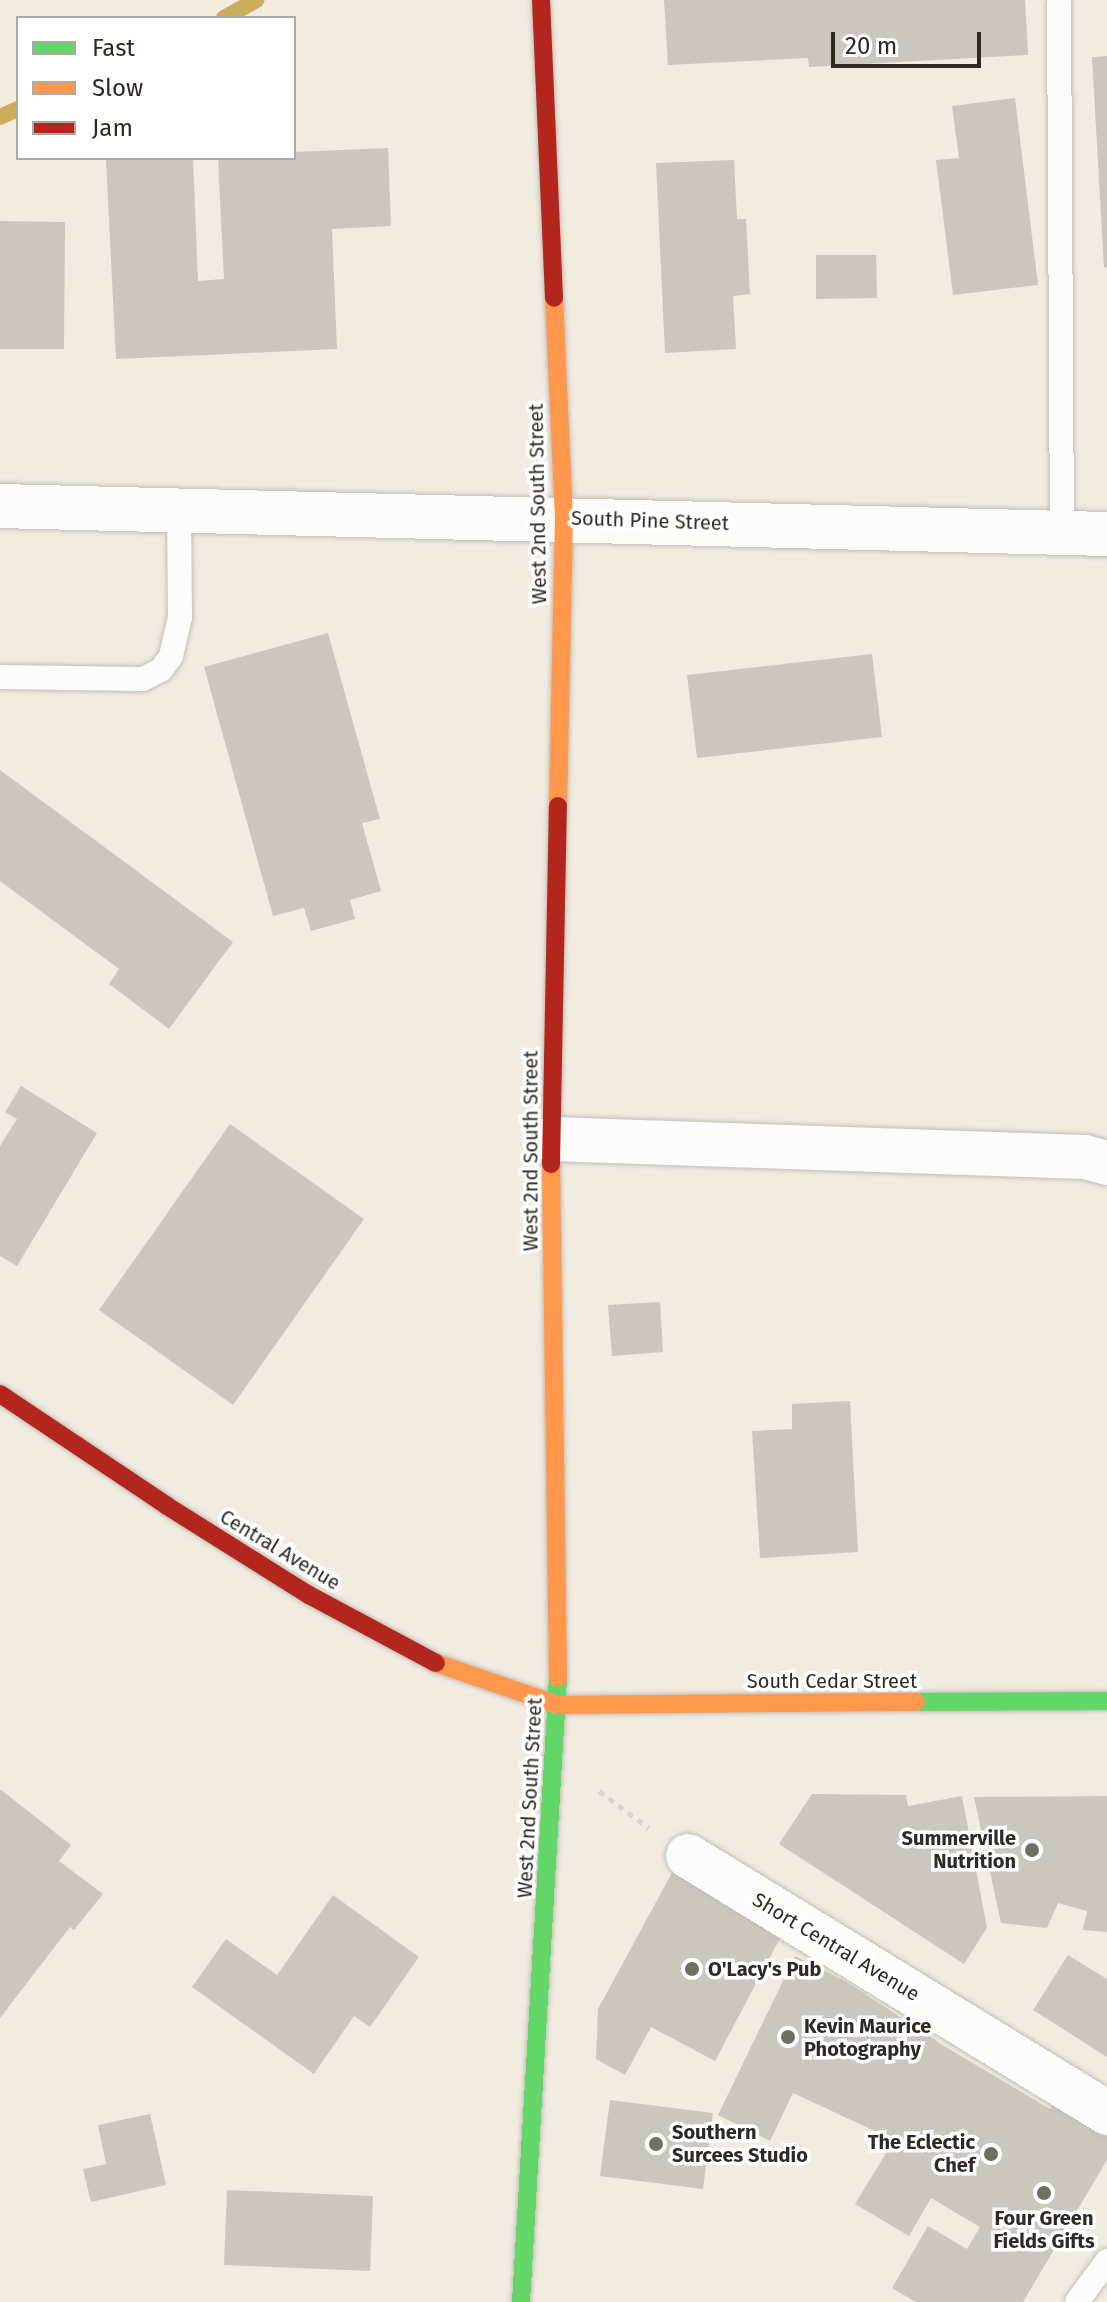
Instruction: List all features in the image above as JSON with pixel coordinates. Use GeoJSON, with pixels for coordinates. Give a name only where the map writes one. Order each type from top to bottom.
{"type":"FeatureCollection","features":[{"type":"Feature","properties":{"kind":"street","name":"West 2nd South Street"},"geometry":{"type":"LineString","coordinates":[[521,2302],[558,1705],[551,1139],[564,518],[541,0]]}},
{"type":"Feature","properties":{"kind":"street","name":"South Pine Street"},"geometry":{"type":"LineString","coordinates":[[0,506],[179,513],[564,518],[1107,534]]}},
{"type":"Feature","properties":{"kind":"street"},"geometry":{"type":"LineString","coordinates":[[551,1139],[1085,1157],[1107,1163]]}},
{"type":"Feature","properties":{"kind":"street","name":"Central Avenue"},"geometry":{"type":"LineString","coordinates":[[0,1394],[167,1506],[309,1595],[438,1664],[558,1705]]}},
{"type":"Feature","properties":{"kind":"street","name":"South Cedar Street"},"geometry":{"type":"LineString","coordinates":[[558,1705],[1107,1701]]}},
{"type":"Feature","properties":{"kind":"street","name":"Short Central Avenue"},"geometry":{"type":"LineString","coordinates":[[688,1856],[1107,2113]]}},
{"type":"Feature","properties":{"kind":"lane"},"geometry":{"type":"LineString","coordinates":[[1059,3],[1062,532]]}},
{"type":"Feature","properties":{"kind":"lane"},"geometry":{"type":"LineString","coordinates":[[0,677],[143,679],[161,670],[171,656],[180,618],[179,513]]}},
{"type":"Feature","properties":{"kind":"lane"},"geometry":{"type":"LineString","coordinates":[[1077,2302],[1107,2261]]}},
{"type":"Feature","properties":{"kind":"path"},"geometry":{"type":"LineString","coordinates":[[556,1760],[688,1856]]}},
{"type":"Feature","properties":{"kind":"building"},"geometry":{"type":"Polygon","coordinates":[[[664,0],[1025,0],[1028,55],[809,67],[808,58],[668,65],[664,0]]]}},
{"type":"Feature","properties":{"kind":"building"},"geometry":{"type":"Polygon","coordinates":[[[1107,56],[1107,267],[1104,268],[1092,57],[1107,56]]]}},
{"type":"Feature","properties":{"kind":"building"},"geometry":{"type":"Polygon","coordinates":[[[1015,98],[1038,285],[953,295],[936,160],[959,158],[952,106],[1015,98]]]}},
{"type":"Feature","properties":{"kind":"building"},"geometry":{"type":"Polygon","coordinates":[[[388,148],[391,226],[332,229],[337,349],[116,359],[106,160],[193,160],[198,281],[224,279],[218,160],[296,160],[296,152],[388,148]]]}},
{"type":"Feature","properties":{"kind":"building"},"geometry":{"type":"Polygon","coordinates":[[[734,160],[737,219],[746,219],[750,294],[733,296],[736,349],[665,353],[656,163],[734,160]]]}},
{"type":"Feature","properties":{"kind":"building"},"geometry":{"type":"Polygon","coordinates":[[[0,221],[65,222],[64,349],[0,349],[0,221]]]}},
{"type":"Feature","properties":{"kind":"building"},"geometry":{"type":"Polygon","coordinates":[[[816,255],[876,255],[877,298],[816,299],[816,255]]]}},
{"type":"Feature","properties":{"kind":"building"},"geometry":{"type":"Polygon","coordinates":[[[328,633],[380,819],[362,823],[381,891],[350,900],[355,919],[311,931],[304,908],[273,916],[204,667],[328,633]]]}},
{"type":"Feature","properties":{"kind":"building"},"geometry":{"type":"Polygon","coordinates":[[[872,654],[882,737],[697,758],[687,675],[872,654]]]}},
{"type":"Feature","properties":{"kind":"building"},"geometry":{"type":"Polygon","coordinates":[[[0,770],[233,942],[169,1029],[109,984],[119,969],[0,881],[0,770]]]}},
{"type":"Feature","properties":{"kind":"building"},"geometry":{"type":"Polygon","coordinates":[[[21,1086],[97,1133],[17,1266],[0,1256],[0,1146],[17,1119],[5,1112],[21,1086]]]}},
{"type":"Feature","properties":{"kind":"building"},"geometry":{"type":"Polygon","coordinates":[[[230,1124],[364,1219],[233,1405],[99,1310],[230,1124]]]}},
{"type":"Feature","properties":{"kind":"building"},"geometry":{"type":"Polygon","coordinates":[[[660,1302],[663,1352],[612,1356],[608,1305],[660,1302]]]}},
{"type":"Feature","properties":{"kind":"building"},"geometry":{"type":"Polygon","coordinates":[[[850,1401],[858,1552],[760,1558],[752,1431],[792,1429],[792,1404],[850,1401]]]}},
{"type":"Feature","properties":{"kind":"building"},"geometry":{"type":"Polygon","coordinates":[[[0,1789],[71,1845],[59,1861],[103,1894],[74,1930],[70,1927],[0,2018],[0,1789]]]}},
{"type":"Feature","properties":{"kind":"building"},"geometry":{"type":"Polygon","coordinates":[[[812,1794],[906,1795],[908,1806],[962,1796],[987,1928],[964,1964],[779,1844],[812,1794]]]}},
{"type":"Feature","properties":{"kind":"building","name":"Summerville Nutrition"},"geometry":{"type":"Polygon","coordinates":[[[1107,1796],[1107,1932],[1083,1930],[1087,1911],[1058,1903],[1047,1928],[1001,1923],[974,1797],[1107,1796]]]}},
{"type":"Feature","properties":{"kind":"building","name":"O'Lacy's Pub"},"geometry":{"type":"Polygon","coordinates":[[[674,1869],[785,1929],[715,2061],[651,2027],[625,2075],[596,2059],[598,2009],[674,1869]]]}},
{"type":"Feature","properties":{"kind":"building"},"geometry":{"type":"Polygon","coordinates":[[[333,1895],[419,1957],[370,2027],[354,2016],[314,2074],[192,1987],[226,1939],[277,1975],[333,1895]]]}},
{"type":"Feature","properties":{"kind":"building"},"geometry":{"type":"Polygon","coordinates":[[[1068,1955],[1107,1979],[1107,2057],[1033,2010],[1068,1955]]]}},
{"type":"Feature","properties":{"kind":"building"},"geometry":{"type":"Polygon","coordinates":[[[795,1956],[847,1982],[944,2046],[1050,2109],[1053,2104],[1107,2136],[1107,2160],[1023,2302],[916,2302],[892,2288],[928,2226],[967,2249],[980,2227],[931,2198],[909,2236],[855,2204],[894,2140],[793,2093],[770,2141],[718,2115],[795,1956]]]}},
{"type":"Feature","properties":{"kind":"building","name":"Southern Surcees Studio"},"geometry":{"type":"Polygon","coordinates":[[[610,2100],[713,2113],[703,2189],[600,2176],[610,2100]]]}},
{"type":"Feature","properties":{"kind":"building"},"geometry":{"type":"Polygon","coordinates":[[[150,2114],[166,2185],[91,2202],[83,2169],[106,2164],[98,2125],[150,2114]]]}},
{"type":"Feature","properties":{"kind":"building"},"geometry":{"type":"Polygon","coordinates":[[[227,2190],[373,2196],[370,2271],[224,2265],[227,2190]]]}},
{"type":"Feature","properties":{"kind":"waterway"},"geometry":{"type":"LineString","coordinates":[[228,16],[256,0]]}},
{"type":"Feature","properties":{"kind":"waterway"},"geometry":{"type":"LineString","coordinates":[[0,117],[16,110]]}},
{"type":"Feature","properties":{"kind":"traffic: fast"},"geometry":{"type":"LineString","coordinates":[[521,2302],[558,1678]]}},
{"type":"Feature","properties":{"kind":"traffic: fast"},"geometry":{"type":"LineString","coordinates":[[916,1702],[1107,1701]]}},
{"type":"Feature","properties":{"kind":"traffic: slow"},"geometry":{"type":"LineString","coordinates":[[554,298],[564,518],[558,806]]}},
{"type":"Feature","properties":{"kind":"traffic: slow"},"geometry":{"type":"LineString","coordinates":[[551,1164],[558,1678]]}},
{"type":"Feature","properties":{"kind":"traffic: slow"},"geometry":{"type":"LineString","coordinates":[[436,1663],[558,1705],[916,1702]]}},
{"type":"Feature","properties":{"kind":"traffic: jam"},"geometry":{"type":"LineString","coordinates":[[541,0],[554,298]]}},
{"type":"Feature","properties":{"kind":"traffic: jam"},"geometry":{"type":"LineString","coordinates":[[551,1164],[558,806]]}},
{"type":"Feature","properties":{"kind":"traffic: jam"},"geometry":{"type":"LineString","coordinates":[[0,1394],[167,1506],[309,1595],[436,1663]]}},
{"type":"Feature","properties":{"kind":"place","name":"Summerville Nutrition"},"geometry":{"type":"Point","coordinates":[1032,1850]}},
{"type":"Feature","properties":{"kind":"place","name":"O'Lacy's Pub"},"geometry":{"type":"Point","coordinates":[692,1969]}},
{"type":"Feature","properties":{"kind":"place","name":"Kevin Maurice Photography"},"geometry":{"type":"Point","coordinates":[788,2037]}},
{"type":"Feature","properties":{"kind":"place","name":"Southern Surcees Studio"},"geometry":{"type":"Point","coordinates":[656,2144]}},
{"type":"Feature","properties":{"kind":"place","name":"The Eclectic Chef"},"geometry":{"type":"Point","coordinates":[991,2154]}},
{"type":"Feature","properties":{"kind":"place","name":"Four Green Fields Gifts"},"geometry":{"type":"Point","coordinates":[1044,2193]}}]}
